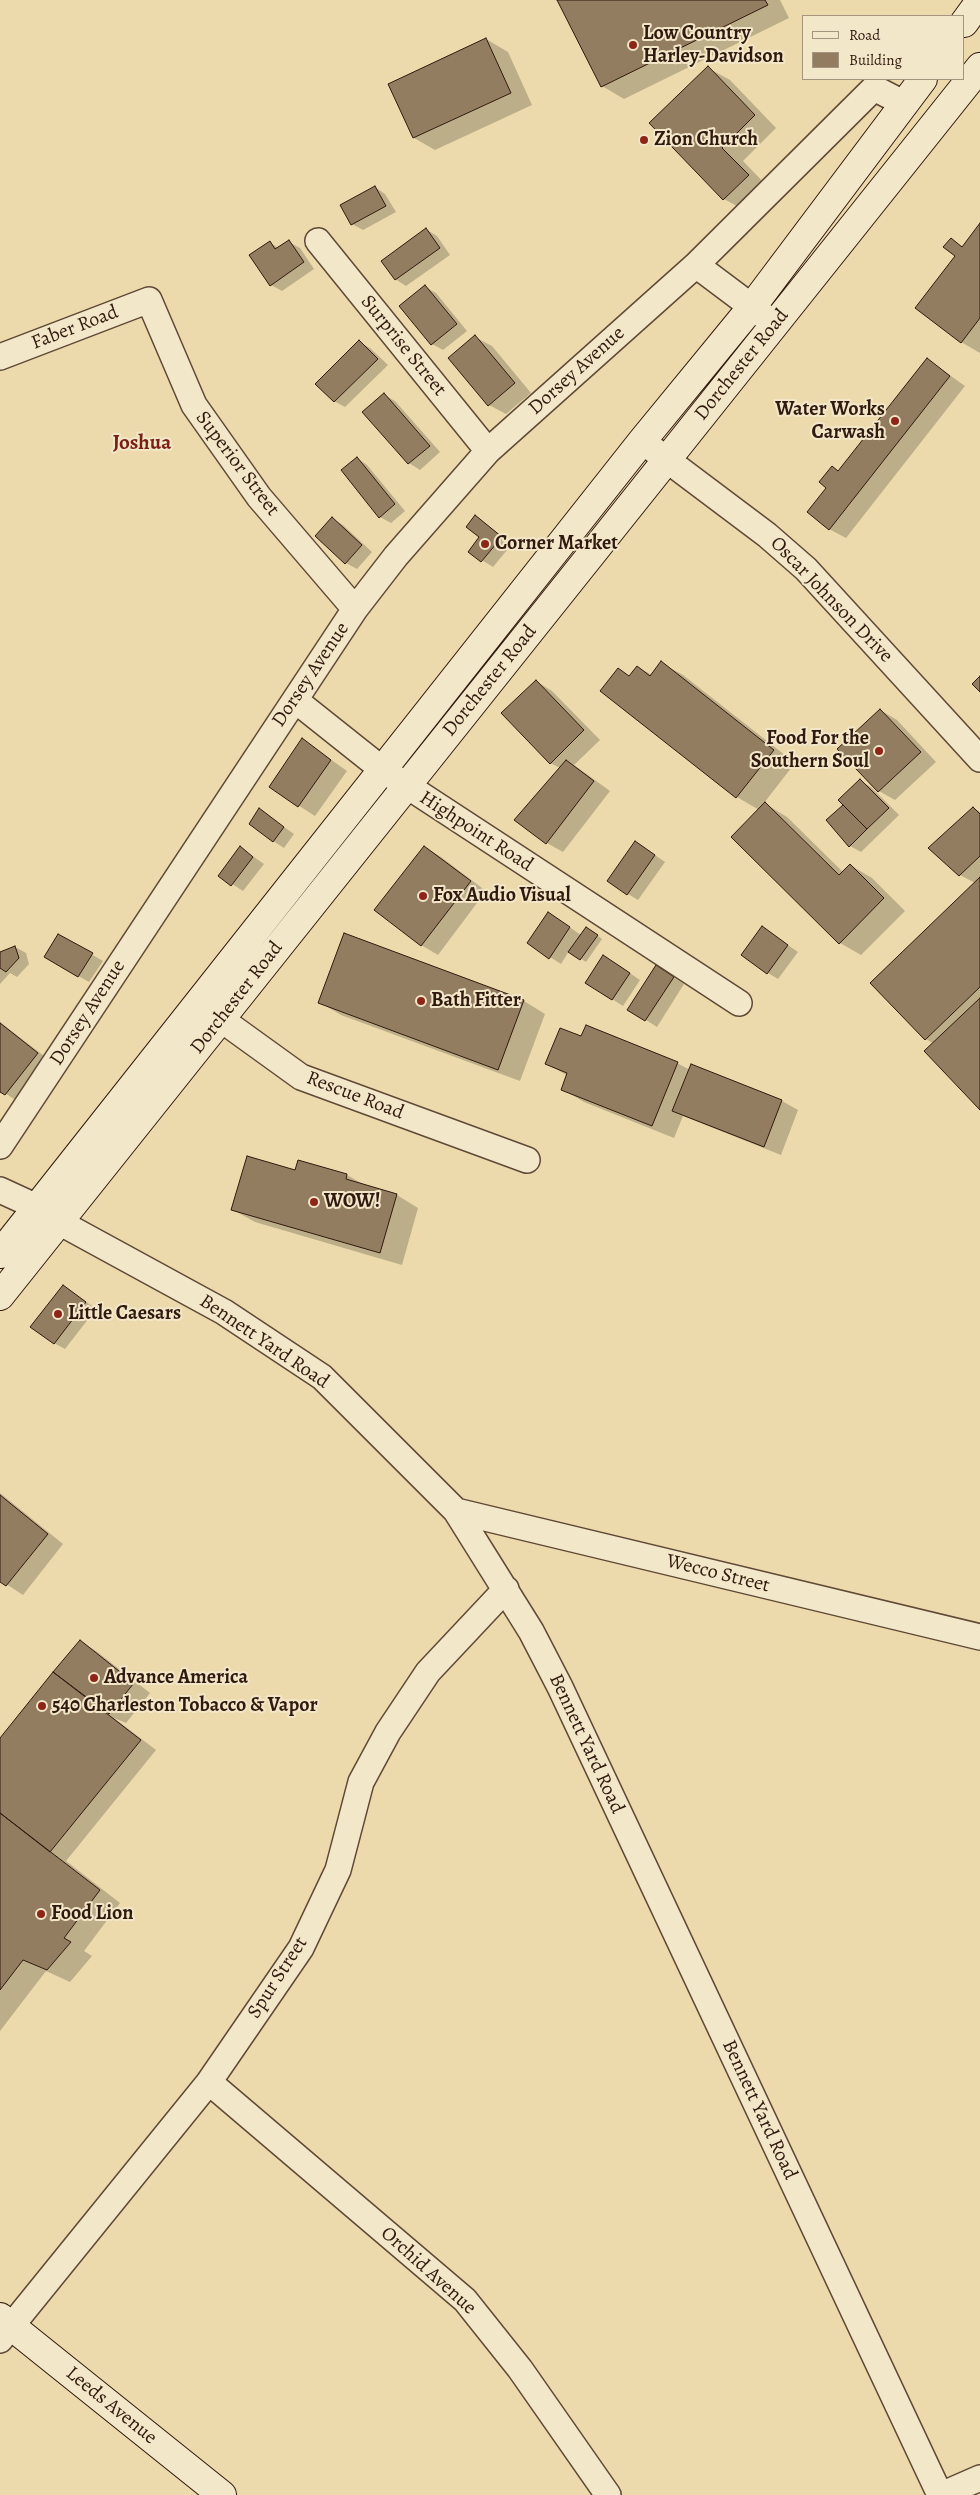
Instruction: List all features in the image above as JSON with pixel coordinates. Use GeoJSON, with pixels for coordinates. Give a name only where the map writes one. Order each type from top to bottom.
{"type":"FeatureCollection","features":[{"type":"Feature","properties":{"kind":"main road"},"geometry":{"type":"LineString","coordinates":[[965,22],[980,1]]}},
{"type":"Feature","properties":{"kind":"main road","name":"Dorchester Road"},"geometry":{"type":"LineString","coordinates":[[0,1296],[980,67]]}},
{"type":"Feature","properties":{"kind":"main road","name":"Dorchester Road"},"geometry":{"type":"LineString","coordinates":[[0,1254],[642,441],[752,308],[922,80]]}},
{"type":"Feature","properties":{"kind":"main road","name":"Leeds Avenue"},"geometry":{"type":"LineString","coordinates":[[4,2327],[222,2495]]}},
{"type":"Feature","properties":{"kind":"street","name":"Dorsey Avenue"},"geometry":{"type":"LineString","coordinates":[[0,1146],[355,610],[402,550],[488,451],[696,265],[874,88],[905,104]]}},
{"type":"Feature","properties":{"kind":"street","name":"Surprise Street"},"geometry":{"type":"LineString","coordinates":[[318,241],[488,451]]}},
{"type":"Feature","properties":{"kind":"street"},"geometry":{"type":"LineString","coordinates":[[696,265],[752,308],[776,323]]}},
{"type":"Feature","properties":{"kind":"street","name":"Faber Road"},"geometry":{"type":"LineString","coordinates":[[0,357],[150,300]]}},
{"type":"Feature","properties":{"kind":"street","name":"Superior Street"},"geometry":{"type":"LineString","coordinates":[[150,300],[194,405],[259,496],[355,610]]}},
{"type":"Feature","properties":{"kind":"street","name":"Oscar Johnson Drive"},"geometry":{"type":"LineString","coordinates":[[642,441],[767,535],[806,569],[980,759]]}},
{"type":"Feature","properties":{"kind":"street","name":"Highpoint Road"},"geometry":{"type":"LineString","coordinates":[[295,700],[406,786],[739,1003]]}},
{"type":"Feature","properties":{"kind":"street","name":"Rescue Road"},"geometry":{"type":"LineString","coordinates":[[198,1002],[301,1077],[527,1160]]}},
{"type":"Feature","properties":{"kind":"street","name":"Bennett Yard Road"},"geometry":{"type":"LineString","coordinates":[[0,1190],[37,1207],[59,1222],[224,1312],[322,1377],[456,1511],[531,1631],[560,1686],[941,2495]]}},
{"type":"Feature","properties":{"kind":"street","name":"Wecco Street"},"geometry":{"type":"LineString","coordinates":[[456,1511],[980,1636]]}},
{"type":"Feature","properties":{"kind":"street","name":"Spur Street"},"geometry":{"type":"LineString","coordinates":[[4,2327],[210,2082],[301,1948],[338,1870],[360,1782],[388,1732],[428,1672],[506,1589]]}},
{"type":"Feature","properties":{"kind":"street","name":"Orchid Avenue"},"geometry":{"type":"LineString","coordinates":[[210,2082],[465,2300],[520,2369],[604,2486],[608,2495]]}},
{"type":"Feature","properties":{"kind":"street"},"geometry":{"type":"LineString","coordinates":[[941,2495],[980,2478]]}},
{"type":"Feature","properties":{"kind":"building","name":"Low Country Harley-Davidson"},"geometry":{"type":"Polygon","coordinates":[[[557,0],[765,0],[768,5],[601,87],[557,0]]]}},
{"type":"Feature","properties":{"kind":"building"},"geometry":{"type":"Polygon","coordinates":[[[486,38],[511,93],[413,138],[388,84],[486,38]]]}},
{"type":"Feature","properties":{"kind":"building"},"geometry":{"type":"Polygon","coordinates":[[[708,66],[755,115],[722,148],[749,175],[723,200],[649,123],[708,66]]]}},
{"type":"Feature","properties":{"kind":"building"},"geometry":{"type":"Polygon","coordinates":[[[375,186],[386,206],[351,225],[340,205],[375,186]]]}},
{"type":"Feature","properties":{"kind":"building"},"geometry":{"type":"Polygon","coordinates":[[[980,223],[980,318],[961,343],[915,308],[955,256],[943,247],[951,238],[962,247],[980,223]]]}},
{"type":"Feature","properties":{"kind":"building"},"geometry":{"type":"Polygon","coordinates":[[[426,228],[440,248],[395,280],[381,261],[426,228]]]}},
{"type":"Feature","properties":{"kind":"building"},"geometry":{"type":"Polygon","coordinates":[[[289,240],[304,262],[270,286],[249,255],[270,241],[275,249],[289,240]]]}},
{"type":"Feature","properties":{"kind":"building"},"geometry":{"type":"Polygon","coordinates":[[[425,285],[457,324],[431,345],[399,306],[425,285]]]}},
{"type":"Feature","properties":{"kind":"building"},"geometry":{"type":"Polygon","coordinates":[[[475,335],[515,383],[488,406],[448,358],[475,335]]]}},
{"type":"Feature","properties":{"kind":"building"},"geometry":{"type":"Polygon","coordinates":[[[359,340],[378,359],[334,402],[315,384],[359,340]]]}},
{"type":"Feature","properties":{"kind":"building","name":"Water Works Carwash"},"geometry":{"type":"Polygon","coordinates":[[[927,358],[950,376],[829,530],[807,512],[826,488],[819,482],[832,466],[838,471],[927,358]]]}},
{"type":"Feature","properties":{"kind":"building"},"geometry":{"type":"Polygon","coordinates":[[[384,393],[430,446],[408,464],[362,412],[384,393]]]}},
{"type":"Feature","properties":{"kind":"building"},"geometry":{"type":"Polygon","coordinates":[[[357,457],[395,504],[379,518],[341,470],[357,457]]]}},
{"type":"Feature","properties":{"kind":"building","name":"Corner Market"},"geometry":{"type":"Polygon","coordinates":[[[475,515],[502,537],[481,562],[468,552],[479,537],[466,527],[475,515]]]}},
{"type":"Feature","properties":{"kind":"building"},"geometry":{"type":"Polygon","coordinates":[[[332,517],[362,545],[345,564],[315,536],[332,517]]]}},
{"type":"Feature","properties":{"kind":"building"},"geometry":{"type":"Polygon","coordinates":[[[661,661],[774,750],[736,798],[600,691],[618,668],[629,676],[637,666],[650,676],[661,661]]]}},
{"type":"Feature","properties":{"kind":"building"},"geometry":{"type":"Polygon","coordinates":[[[980,676],[980,692],[972,684],[980,676]]]}},
{"type":"Feature","properties":{"kind":"building"},"geometry":{"type":"Polygon","coordinates":[[[536,680],[584,730],[550,764],[501,713],[536,680]]]}},
{"type":"Feature","properties":{"kind":"building","name":"Food For the Southern Soul"},"geometry":{"type":"Polygon","coordinates":[[[880,709],[921,752],[878,792],[837,749],[880,709]]]}},
{"type":"Feature","properties":{"kind":"building"},"geometry":{"type":"Polygon","coordinates":[[[302,738],[331,760],[298,807],[269,787],[302,738]]]}},
{"type":"Feature","properties":{"kind":"building"},"geometry":{"type":"Polygon","coordinates":[[[566,760],[594,781],[546,844],[514,820],[566,760]]]}},
{"type":"Feature","properties":{"kind":"building"},"geometry":{"type":"Polygon","coordinates":[[[860,779],[889,808],[867,829],[838,800],[860,779]]]}},
{"type":"Feature","properties":{"kind":"building"},"geometry":{"type":"Polygon","coordinates":[[[765,802],[839,875],[850,864],[884,898],[839,944],[731,837],[765,802]]]}},
{"type":"Feature","properties":{"kind":"building"},"geometry":{"type":"Polygon","coordinates":[[[843,805],[867,829],[849,847],[826,820],[843,805]]]}},
{"type":"Feature","properties":{"kind":"building"},"geometry":{"type":"Polygon","coordinates":[[[973,807],[980,814],[980,856],[959,876],[928,848],[973,807]]]}},
{"type":"Feature","properties":{"kind":"building"},"geometry":{"type":"Polygon","coordinates":[[[259,808],[284,827],[273,842],[249,824],[259,808]]]}},
{"type":"Feature","properties":{"kind":"building"},"geometry":{"type":"Polygon","coordinates":[[[635,841],[655,855],[627,895],[607,881],[635,841]]]}},
{"type":"Feature","properties":{"kind":"building"},"geometry":{"type":"Polygon","coordinates":[[[240,846],[253,857],[231,886],[218,876],[240,846]]]}},
{"type":"Feature","properties":{"kind":"building","name":"Fox Audio Visual"},"geometry":{"type":"Polygon","coordinates":[[[424,846],[471,881],[421,946],[374,910],[424,846]]]}},
{"type":"Feature","properties":{"kind":"building"},"geometry":{"type":"Polygon","coordinates":[[[980,877],[980,987],[925,1040],[870,983],[980,877]]]}},
{"type":"Feature","properties":{"kind":"building"},"geometry":{"type":"Polygon","coordinates":[[[548,912],[570,927],[549,959],[527,943],[548,912]]]}},
{"type":"Feature","properties":{"kind":"building"},"geometry":{"type":"Polygon","coordinates":[[[762,926],[788,945],[767,974],[741,955],[762,926]]]}},
{"type":"Feature","properties":{"kind":"building"},"geometry":{"type":"Polygon","coordinates":[[[586,927],[598,935],[580,960],[568,952],[586,927]]]}},
{"type":"Feature","properties":{"kind":"building","name":"Bath Fitter"},"geometry":{"type":"Polygon","coordinates":[[[344,933],[524,1000],[498,1070],[318,1003],[344,933]]]}},
{"type":"Feature","properties":{"kind":"building"},"geometry":{"type":"Polygon","coordinates":[[[58,934],[93,953],[78,977],[44,957],[58,934]]]}},
{"type":"Feature","properties":{"kind":"building"},"geometry":{"type":"Polygon","coordinates":[[[15,946],[19,958],[6,972],[0,968],[0,952],[15,946]]]}},
{"type":"Feature","properties":{"kind":"building"},"geometry":{"type":"Polygon","coordinates":[[[603,955],[630,973],[612,1000],[585,983],[603,955]]]}},
{"type":"Feature","properties":{"kind":"building"},"geometry":{"type":"Polygon","coordinates":[[[656,965],[674,977],[645,1021],[627,1010],[656,965]]]}},
{"type":"Feature","properties":{"kind":"building"},"geometry":{"type":"Polygon","coordinates":[[[980,998],[980,1110],[924,1051],[980,998]]]}},
{"type":"Feature","properties":{"kind":"building"},"geometry":{"type":"Polygon","coordinates":[[[0,1023],[38,1053],[5,1095],[0,1092],[0,1023]]]}},
{"type":"Feature","properties":{"kind":"building"},"geometry":{"type":"Polygon","coordinates":[[[586,1025],[678,1062],[652,1126],[561,1090],[567,1073],[545,1064],[560,1028],[581,1036],[586,1025]]]}},
{"type":"Feature","properties":{"kind":"building"},"geometry":{"type":"Polygon","coordinates":[[[691,1064],[782,1100],[764,1147],[672,1111],[691,1064]]]}},
{"type":"Feature","properties":{"kind":"building","name":"WOW!"},"geometry":{"type":"Polygon","coordinates":[[[247,1156],[295,1170],[298,1160],[347,1174],[346,1179],[397,1194],[380,1253],[231,1210],[247,1156]]]}},
{"type":"Feature","properties":{"kind":"building","name":"Little Caesars"},"geometry":{"type":"Polygon","coordinates":[[[63,1285],[86,1302],[54,1344],[30,1327],[63,1285]]]}},
{"type":"Feature","properties":{"kind":"building"},"geometry":{"type":"Polygon","coordinates":[[[0,1495],[48,1534],[6,1586],[0,1582],[0,1495]]]}},
{"type":"Feature","properties":{"kind":"building","name":"Advance America"},"geometry":{"type":"Polygon","coordinates":[[[80,1640],[134,1683],[109,1714],[53,1672],[80,1640]]]}},
{"type":"Feature","properties":{"kind":"building"},"geometry":{"type":"Polygon","coordinates":[[[53,1672],[141,1740],[50,1852],[0,1813],[0,1738],[53,1672]]]}},
{"type":"Feature","properties":{"kind":"building","name":"Food Lion"},"geometry":{"type":"Polygon","coordinates":[[[0,1813],[100,1890],[64,1938],[71,1942],[47,1970],[23,1960],[0,1990],[0,1813]]]}},
{"type":"Feature","properties":{"kind":"place","name":"Low Country Harley-Davidson"},"geometry":{"type":"Point","coordinates":[633,45]}},
{"type":"Feature","properties":{"kind":"place","name":"Zion Church"},"geometry":{"type":"Point","coordinates":[644,140]}},
{"type":"Feature","properties":{"kind":"place","name":"Water Works Carwash"},"geometry":{"type":"Point","coordinates":[895,421]}},
{"type":"Feature","properties":{"kind":"place","name":"Corner Market"},"geometry":{"type":"Point","coordinates":[485,544]}},
{"type":"Feature","properties":{"kind":"place","name":"Food For the Southern Soul"},"geometry":{"type":"Point","coordinates":[879,751]}},
{"type":"Feature","properties":{"kind":"place","name":"Fox Audio Visual"},"geometry":{"type":"Point","coordinates":[423,896]}},
{"type":"Feature","properties":{"kind":"place","name":"Bath Fitter"},"geometry":{"type":"Point","coordinates":[421,1001]}},
{"type":"Feature","properties":{"kind":"place","name":"WOW!"},"geometry":{"type":"Point","coordinates":[314,1202]}},
{"type":"Feature","properties":{"kind":"place","name":"Little Caesars"},"geometry":{"type":"Point","coordinates":[58,1314]}},
{"type":"Feature","properties":{"kind":"place","name":"Advance America"},"geometry":{"type":"Point","coordinates":[94,1678]}},
{"type":"Feature","properties":{"kind":"place","name":"540 Charleston Tobacco & Vapor"},"geometry":{"type":"Point","coordinates":[42,1706]}},
{"type":"Feature","properties":{"kind":"place","name":"Food Lion"},"geometry":{"type":"Point","coordinates":[41,1914]}},
{"type":"Feature","properties":{"kind":"district","name":"Joshua"},"geometry":{"type":"Point","coordinates":[142,444]}}]}
